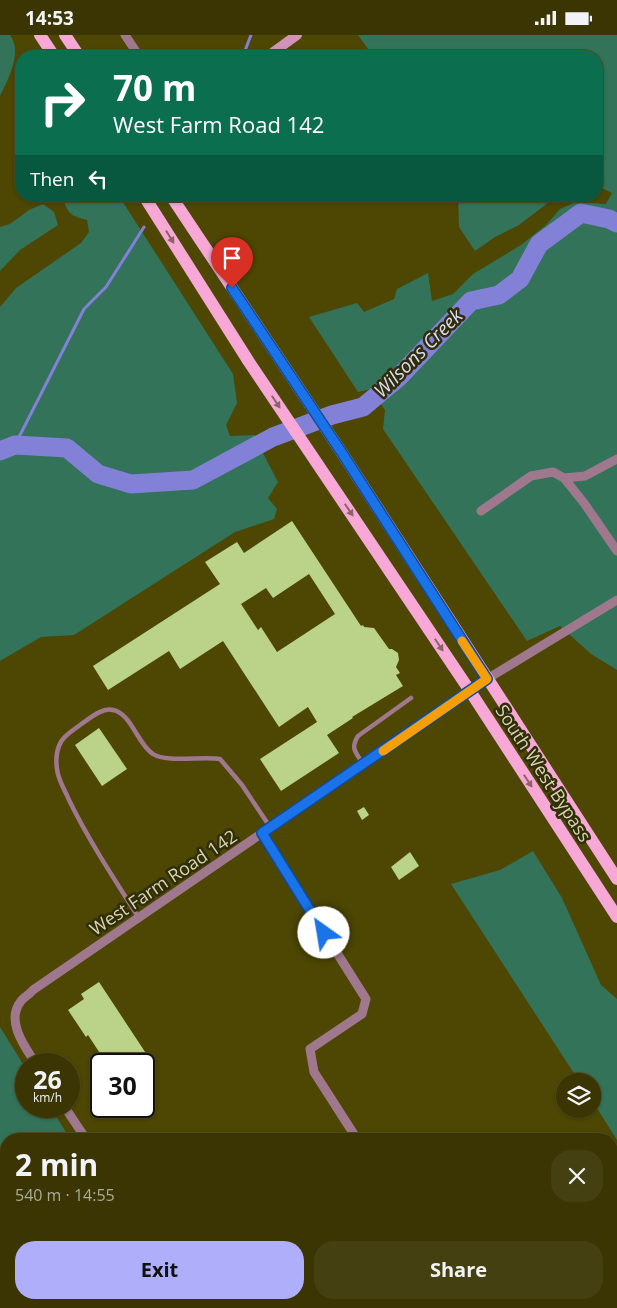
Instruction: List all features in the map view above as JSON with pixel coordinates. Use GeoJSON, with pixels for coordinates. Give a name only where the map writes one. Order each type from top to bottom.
{"type":"FeatureCollection","features":[{"type":"Feature","properties":{"kind":"main road"},"geometry":{"type":"LineString","coordinates":[[40,35],[50,50]]}},
{"type":"Feature","properties":{"kind":"main road"},"geometry":{"type":"LineString","coordinates":[[65,35],[75,50]]}},
{"type":"Feature","properties":{"kind":"main road"},"geometry":{"type":"LineString","coordinates":[[276,50],[297,35]]}},
{"type":"Feature","properties":{"kind":"main road","name":"South West Bypass"},"geometry":{"type":"LineString","coordinates":[[148,202],[248,362],[470,691],[617,917]]}},
{"type":"Feature","properties":{"kind":"main road","name":"South West Bypass"},"geometry":{"type":"LineString","coordinates":[[175,202],[342,453],[617,879]]}},
{"type":"Feature","properties":{"kind":"street"},"geometry":{"type":"LineString","coordinates":[[125,35],[135,50]]}},
{"type":"Feature","properties":{"kind":"street"},"geometry":{"type":"LineString","coordinates":[[564,478],[585,476],[617,459]]}},
{"type":"Feature","properties":{"kind":"street"},"geometry":{"type":"LineString","coordinates":[[482,511],[531,476],[553,472],[564,478],[617,551]]}},
{"type":"Feature","properties":{"kind":"street","name":"West Farm Road 142"},"geometry":{"type":"LineString","coordinates":[[29,1053],[18,1034],[15,1016],[21,1001],[33,990],[487,679],[617,600]]}},
{"type":"Feature","properties":{"kind":"street"},"geometry":{"type":"LineString","coordinates":[[262,833],[366,999],[362,1014],[310,1049],[314,1072],[353,1133]]}},
{"type":"Feature","properties":{"kind":"street"},"geometry":{"type":"LineString","coordinates":[[72,1118],[82,1133]]}},
{"type":"Feature","properties":{"kind":"lane"},"geometry":{"type":"LineString","coordinates":[[363,764],[354,749],[353,743],[358,735],[411,698]]}},
{"type":"Feature","properties":{"kind":"lane"},"geometry":{"type":"LineString","coordinates":[[139,918],[85,830],[61,783],[57,769],[59,745],[65,736],[77,727],[105,710],[114,710],[124,716],[151,753],[159,757],[209,757],[220,759],[237,779],[271,827]]}},
{"type":"Feature","properties":{"kind":"green space"},"geometry":{"type":"Polygon","coordinates":[[[0,35],[10,35],[14,42],[15,58],[0,96],[0,35]]]}},
{"type":"Feature","properties":{"kind":"green space"},"geometry":{"type":"Polygon","coordinates":[[[358,35],[617,35],[617,670],[591,654],[560,626],[527,641],[383,429],[385,410],[371,389],[358,392],[309,317],[357,303],[364,312],[394,299],[397,289],[428,273],[432,301],[453,294],[473,274],[521,245],[546,225],[560,209],[576,202],[606,204],[612,193],[603,188],[603,50],[369,50],[358,35]]]}},
{"type":"Feature","properties":{"kind":"green space"},"geometry":{"type":"Polygon","coordinates":[[[65,202],[123,202],[233,374],[237,403],[226,425],[230,436],[255,435],[278,482],[268,498],[277,509],[274,519],[235,532],[74,635],[41,637],[0,661],[0,307],[16,288],[81,243],[89,232],[87,220],[70,213],[65,202]]]}},
{"type":"Feature","properties":{"kind":"green space"},"geometry":{"type":"Polygon","coordinates":[[[458,202],[549,202],[519,225],[495,237],[475,251],[459,227],[458,202]]]}},
{"type":"Feature","properties":{"kind":"green space"},"geometry":{"type":"Polygon","coordinates":[[[43,204],[54,212],[58,225],[20,250],[0,271],[0,227],[10,224],[29,210],[43,204]]]}},
{"type":"Feature","properties":{"kind":"green space"},"geometry":{"type":"Polygon","coordinates":[[[533,851],[562,898],[601,985],[617,999],[617,1133],[613,1133],[601,1115],[601,1073],[574,1073],[451,884],[500,870],[533,851]]]}},
{"type":"Feature","properties":{"kind":"green space"},"geometry":{"type":"Polygon","coordinates":[[[0,1027],[16,1053],[15,1118],[57,1118],[66,1133],[0,1133],[0,1027]]]}},
{"type":"Feature","properties":{"kind":"building"},"geometry":{"type":"Polygon","coordinates":[[[292,521],[361,626],[374,628],[389,649],[398,653],[399,660],[396,667],[400,673],[396,675],[403,686],[352,717],[327,735],[339,753],[281,791],[260,759],[317,722],[308,707],[279,727],[223,641],[180,669],[169,651],[108,690],[93,666],[220,584],[205,562],[237,542],[244,553],[292,521]],[[309,574],[273,598],[266,588],[241,604],[258,630],[261,627],[277,652],[335,614],[309,574]]]}},
{"type":"Feature","properties":{"kind":"building"},"geometry":{"type":"Polygon","coordinates":[[[99,728],[127,769],[102,786],[75,745],[99,728]]]}},
{"type":"Feature","properties":{"kind":"building"},"geometry":{"type":"Polygon","coordinates":[[[364,807],[369,815],[362,820],[357,811],[364,807]]]}},
{"type":"Feature","properties":{"kind":"building"},"geometry":{"type":"Polygon","coordinates":[[[410,852],[419,866],[399,880],[391,867],[410,852]]]}},
{"type":"Feature","properties":{"kind":"building"},"geometry":{"type":"Polygon","coordinates":[[[99,982],[146,1053],[100,1053],[88,1035],[86,1037],[68,1010],[84,999],[81,994],[99,982]]]}},
{"type":"Feature","properties":{"kind":"waterway"},"geometry":{"type":"LineString","coordinates":[[245,50],[251,35]]}},
{"type":"Feature","properties":{"kind":"waterway","name":"Wilsons Creek"},"geometry":{"type":"LineString","coordinates":[[0,451],[15,445],[67,448],[98,474],[131,484],[193,480],[273,437],[332,415],[363,407],[399,377],[471,301],[499,295],[520,279],[539,244],[581,213],[609,219],[617,223]]}},
{"type":"Feature","properties":{"kind":"waterway"},"geometry":{"type":"LineString","coordinates":[[15,445],[84,309],[106,287],[144,227]]}},
{"type":"Feature","properties":{"kind":"slow traffic"},"geometry":{"type":"LineString","coordinates":[[383,751],[487,679],[462,641]]}},
{"type":"Feature","properties":{"kind":"route"},"geometry":{"type":"LineString","coordinates":[[232,288],[342,453],[487,679],[262,833],[324,933]]}}]}
